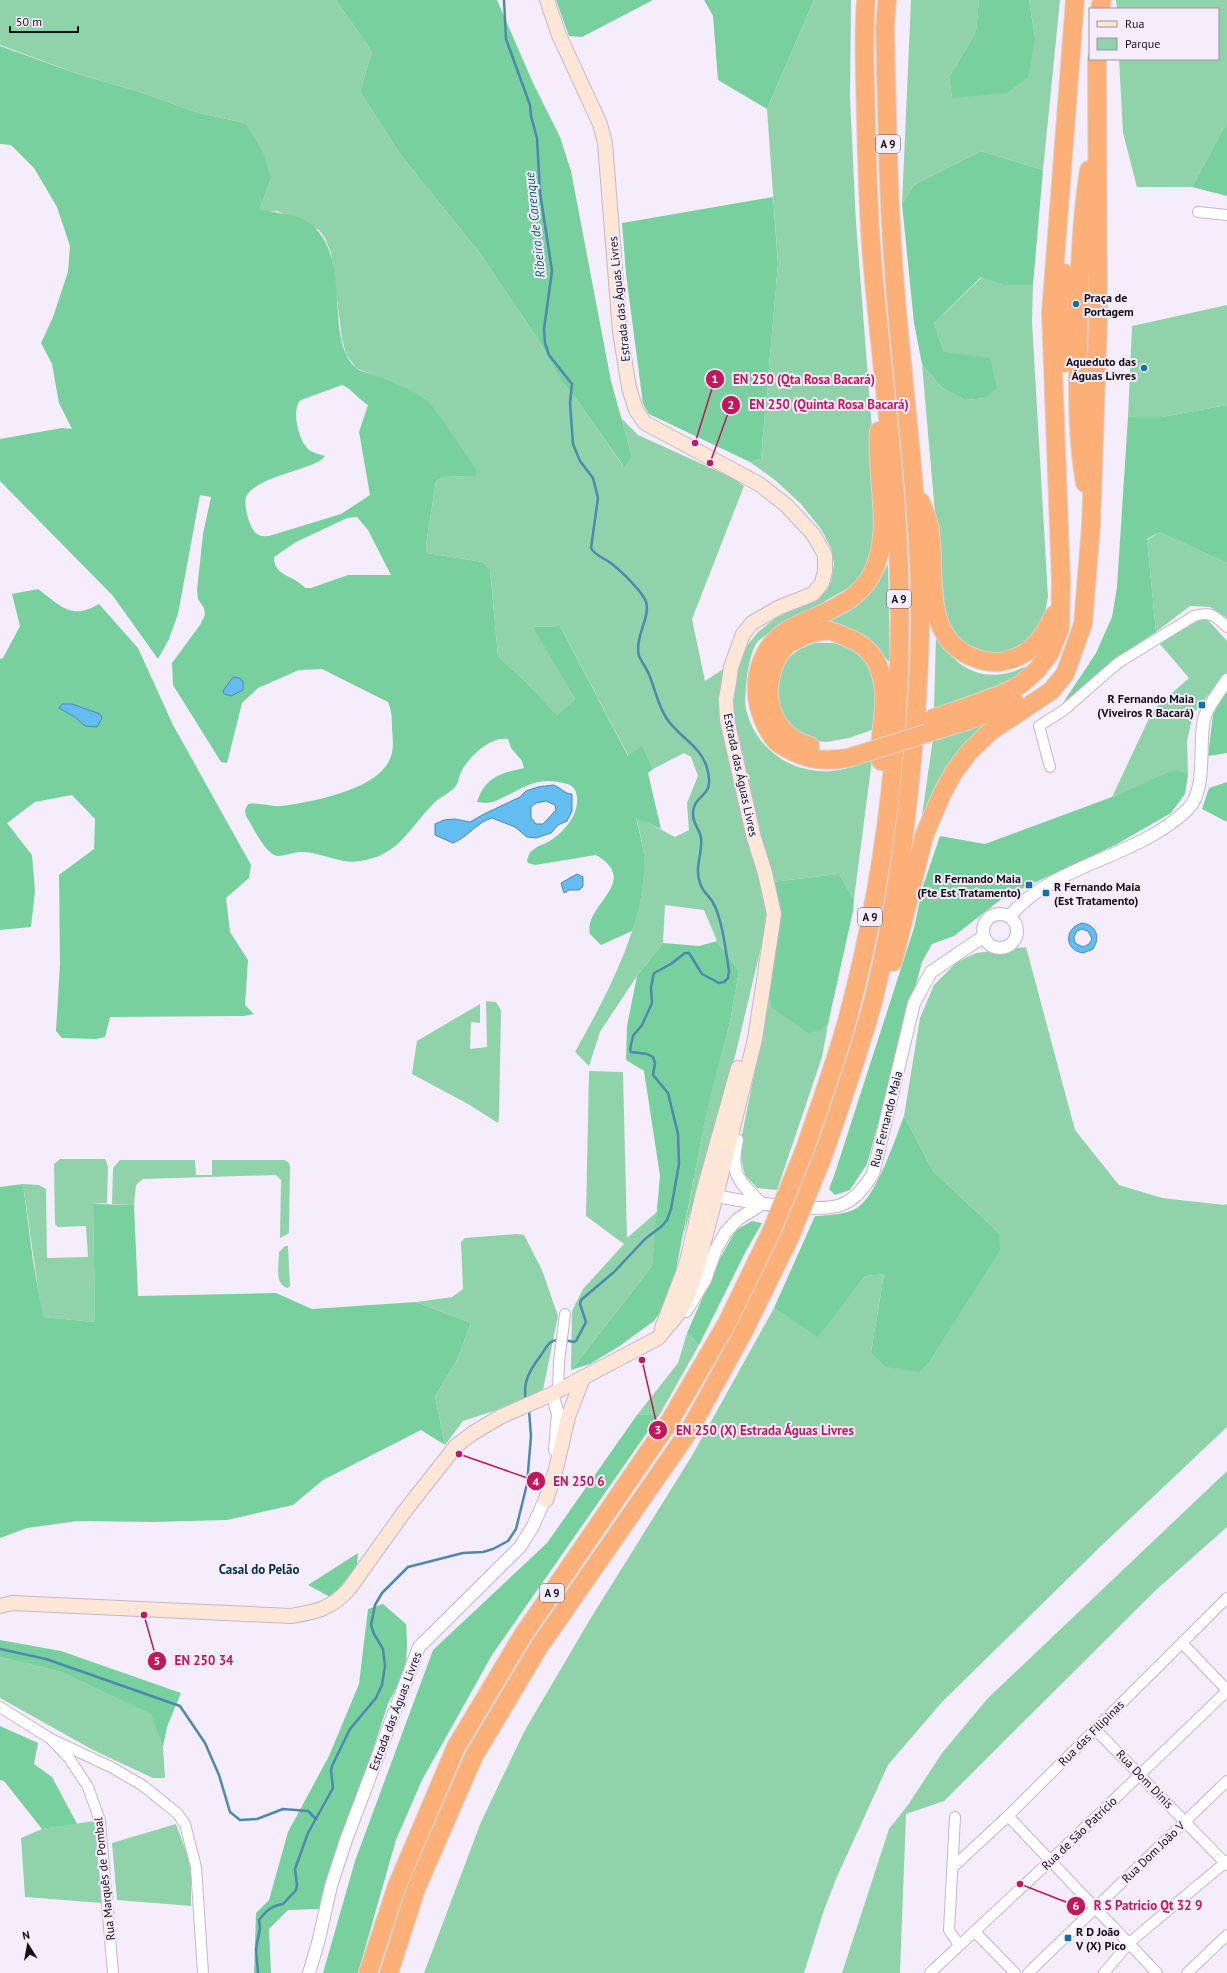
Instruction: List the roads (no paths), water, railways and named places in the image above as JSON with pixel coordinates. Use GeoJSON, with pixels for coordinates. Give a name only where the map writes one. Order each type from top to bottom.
{"type":"FeatureCollection","features":[{"type":"Feature","properties":{"kind":"highway","name":"A 9"},"geometry":{"type":"LineString","coordinates":[[368,1973],[396,1886],[456,1747],[523,1635],[671,1419],[727,1323],[772,1230],[805,1149],[848,1016],[876,890],[888,811],[899,693],[899,591],[894,485],[868,200],[864,29],[866,0]]}},
{"type":"Feature","properties":{"kind":"highway","name":"A 9"},"geometry":{"type":"LineString","coordinates":[[389,1973],[416,1889],[474,1756],[539,1647],[689,1430],[744,1333],[790,1237],[824,1156],[850,1078],[874,998],[896,892],[907,821],[918,693],[920,590],[914,482],[895,288],[889,199],[885,28],[886,0]]}},
{"type":"Feature","properties":{"kind":"highway"},"geometry":{"type":"LineString","coordinates":[[966,714],[1020,685],[1037,670],[1050,653],[1060,628],[1061,581],[1051,313],[1075,0]]}},
{"type":"Feature","properties":{"kind":"highway"},"geometry":{"type":"LineString","coordinates":[[874,998],[892,968],[924,836],[942,794],[954,772],[970,751],[991,731],[1051,691],[1065,674],[1083,624],[1091,526],[1098,314],[1097,60]]}},
{"type":"Feature","properties":{"kind":"highway"},"geometry":{"type":"LineString","coordinates":[[884,386],[878,446],[883,531],[881,550],[872,575],[857,595],[831,610],[786,631],[772,644],[761,661],[757,677],[757,698],[761,716],[770,733],[782,746],[804,757],[828,761],[966,714],[1004,707],[1045,681],[1074,650]]}},
{"type":"Feature","properties":{"kind":"highway"},"geometry":{"type":"LineString","coordinates":[[914,482],[930,530],[934,602],[940,628],[950,642],[962,652],[978,660],[998,662],[1017,658],[1034,647],[1045,634],[1055,613],[1061,581]]}},
{"type":"Feature","properties":{"kind":"highway"},"geometry":{"type":"LineString","coordinates":[[848,753],[808,746],[790,737],[775,719],[768,694],[772,668],[786,645],[809,634],[831,631],[855,640],[870,652],[880,670],[886,695],[881,757],[888,811]]}},
{"type":"Feature","properties":{"kind":"main road","name":"Estrada das Águas Livres"},"geometry":{"type":"LineString","coordinates":[[547,0],[559,35],[600,124],[605,143],[620,332],[629,388],[636,410],[645,423],[759,484],[786,505],[813,534],[825,555],[825,571],[822,583],[813,594],[778,608],[752,623],[743,634],[731,667],[726,699],[727,720],[750,824],[765,873],[774,914],[762,981]]}},
{"type":"Feature","properties":{"kind":"main road"},"geometry":{"type":"LineString","coordinates":[[709,1195],[755,1038],[762,981]]}},
{"type":"Feature","properties":{"kind":"main road"},"geometry":{"type":"LineString","coordinates":[[0,1606],[12,1603],[291,1616],[318,1611],[338,1600],[349,1589],[404,1512],[456,1446],[473,1433],[519,1408],[558,1391],[658,1338],[679,1313],[687,1298],[696,1272],[709,1195],[762,981]]}},
{"type":"Feature","properties":{"kind":"main road"},"geometry":{"type":"LineString","coordinates":[[546,1500],[556,1470],[571,1407],[583,1378]]}},
{"type":"Feature","properties":{"kind":"main road"},"geometry":{"type":"LineString","coordinates":[[558,1391],[571,1407]]}},
{"type":"Feature","properties":{"kind":"street"},"geometry":{"type":"LineString","coordinates":[[1198,212],[1227,215]]}},
{"type":"Feature","properties":{"kind":"street"},"geometry":{"type":"LineString","coordinates":[[1050,767],[1039,726],[1064,710],[1118,663],[1194,616],[1204,613],[1217,617],[1227,627]]}},
{"type":"Feature","properties":{"kind":"street"},"geometry":{"type":"LineString","coordinates":[[1010,916],[1033,893],[1063,877],[1136,845],[1188,809],[1197,793],[1200,779],[1201,736],[1205,717],[1227,680]]}},
{"type":"Feature","properties":{"kind":"street"},"geometry":{"type":"LineString","coordinates":[[998,914],[1010,916],[1014,919],[1018,929],[1015,940],[1012,944],[1001,948],[990,945],[984,936],[984,924],[992,915],[998,914]]}},
{"type":"Feature","properties":{"kind":"street","name":"Rua Fernando Maia"},"geometry":{"type":"LineString","coordinates":[[709,1195],[762,1204],[826,1209],[843,1204],[860,1193],[873,1174],[914,1003],[931,972],[984,936]]}},
{"type":"Feature","properties":{"kind":"street"},"geometry":{"type":"LineString","coordinates":[[658,1338],[680,1322],[705,1280],[716,1249],[726,1232],[738,1219],[762,1204],[745,1188],[734,1171],[733,1155],[747,1092],[755,1038]]}},
{"type":"Feature","properties":{"kind":"street"},"geometry":{"type":"LineString","coordinates":[[558,1391],[560,1350],[565,1314]]}},
{"type":"Feature","properties":{"kind":"street","name":"Estrada das Águas Livres"},"geometry":{"type":"LineString","coordinates":[[309,1973],[318,1943],[331,1886],[346,1840],[419,1647],[520,1547],[533,1526],[546,1500],[553,1471],[557,1434],[558,1391]]}},
{"type":"Feature","properties":{"kind":"street","name":"Rua das Filipinas"},"geometry":{"type":"LineString","coordinates":[[953,1867],[1008,1816],[1227,1598]]}},
{"type":"Feature","properties":{"kind":"street"},"geometry":{"type":"LineString","coordinates":[[1182,1643],[1227,1691]]}},
{"type":"Feature","properties":{"kind":"street","name":"Rua de São Patrício"},"geometry":{"type":"LineString","coordinates":[[930,1973],[1050,1861],[1227,1691]]}},
{"type":"Feature","properties":{"kind":"street","name":"Rua Marquês de Pombal"},"geometry":{"type":"LineString","coordinates":[[0,1707],[51,1739],[68,1758],[88,1787],[100,1821],[113,1973]]}},
{"type":"Feature","properties":{"kind":"street","name":"Rua Dom Dinis"},"geometry":{"type":"LineString","coordinates":[[1095,1728],[1226,1863]]}},
{"type":"Feature","properties":{"kind":"street"},"geometry":{"type":"LineString","coordinates":[[51,1739],[111,1767],[142,1785],[177,1813],[185,1824],[196,1867],[203,1973]]}},
{"type":"Feature","properties":{"kind":"street","name":"Rua Dom João V"},"geometry":{"type":"LineString","coordinates":[[1028,1973],[1227,1781]]}},
{"type":"Feature","properties":{"kind":"street"},"geometry":{"type":"LineString","coordinates":[[1008,1816],[1157,1973]]}},
{"type":"Feature","properties":{"kind":"street"},"geometry":{"type":"LineString","coordinates":[[955,1817],[949,1930],[959,1946]]}},
{"type":"Feature","properties":{"kind":"street"},"geometry":{"type":"LineString","coordinates":[[1104,1973],[1129,1943],[1226,1863]]}},
{"type":"Feature","properties":{"kind":"street"},"geometry":{"type":"LineString","coordinates":[[975,1932],[1014,1973]]}},
{"type":"Feature","properties":{"kind":"street"},"geometry":{"type":"LineString","coordinates":[[1187,1973],[1227,1935]]}},
{"type":"Feature","properties":{"kind":"water"},"geometry":{"type":"Polygon","coordinates":[[[233,677],[239,678],[243,681],[243,690],[231,696],[224,694],[223,691],[233,677]]]}},
{"type":"Feature","properties":{"kind":"water"},"geometry":{"type":"Polygon","coordinates":[[[62,704],[72,704],[100,714],[102,718],[97,727],[85,726],[75,717],[59,708],[62,704]]]}},
{"type":"Feature","properties":{"kind":"water"},"geometry":{"type":"Polygon","coordinates":[[[553,785],[567,793],[572,794],[572,811],[567,821],[558,825],[551,833],[536,838],[527,837],[515,827],[492,818],[453,843],[435,835],[435,824],[444,820],[455,819],[470,822],[520,797],[526,791],[538,787],[553,785]],[[546,801],[536,803],[531,807],[531,818],[536,824],[543,824],[556,810],[555,805],[546,801]]]}},
{"type":"Feature","properties":{"kind":"water"},"geometry":{"type":"Polygon","coordinates":[[[577,874],[583,877],[583,886],[579,890],[569,890],[564,893],[561,883],[577,874]]]}},
{"type":"Feature","properties":{"kind":"water"},"geometry":{"type":"Polygon","coordinates":[[[1082,923],[1091,926],[1094,929],[1097,940],[1093,949],[1083,953],[1072,948],[1069,934],[1076,926],[1082,923]],[[1082,929],[1077,931],[1074,937],[1075,943],[1083,947],[1089,944],[1092,939],[1088,931],[1082,929]]]}},
{"type":"Feature","properties":{"kind":"waterway","name":"Ribeira de Carenque"},"geometry":{"type":"LineString","coordinates":[[504,0],[506,39],[530,105],[531,116],[537,138],[540,192],[552,271],[544,329],[545,343],[549,355],[572,384],[570,403],[573,444],[580,461],[593,478],[598,498],[591,548],[595,553],[621,571],[644,598],[647,608],[640,635],[638,649],[639,656],[649,674],[659,704],[667,719],[700,754],[707,768],[709,785],[707,790],[694,806],[693,813],[693,817],[701,838],[698,877],[702,888],[712,901],[718,916],[723,934],[729,971],[728,978],[724,982],[719,983],[702,974],[689,953],[685,953],[671,964],[654,973],[651,987],[652,1003],[642,1025],[633,1036],[630,1049],[631,1052],[647,1054],[653,1057],[655,1063],[653,1075],[668,1093],[678,1134],[679,1164],[671,1209],[667,1220],[662,1226],[645,1239],[614,1272],[581,1300],[580,1304],[586,1322],[576,1341],[564,1340]]}},
{"type":"Feature","properties":{"kind":"waterway","name":"Ribeira de Carenque"},"geometry":{"type":"LineString","coordinates":[[526,1401],[525,1388],[530,1371],[548,1344],[552,1341],[559,1340]]}},
{"type":"Feature","properties":{"kind":"waterway","name":"Ribeira de Carenque"},"geometry":{"type":"LineString","coordinates":[[258,1973],[256,1949],[260,1928],[259,1920],[270,1909],[283,1904],[296,1890],[297,1885],[295,1869],[308,1833],[333,1788],[331,1771],[332,1766],[350,1729],[376,1698],[382,1685],[385,1666],[383,1649],[374,1634],[371,1625],[375,1605],[382,1593],[408,1567],[463,1553],[483,1552],[493,1549],[508,1541],[516,1529],[527,1484],[531,1436],[529,1410]]}},
{"type":"Feature","properties":{"kind":"waterway"},"geometry":{"type":"LineString","coordinates":[[0,1649],[46,1659],[180,1706],[205,1743],[219,1775],[230,1812],[240,1820],[257,1819],[283,1809],[308,1811],[316,1819]]}},
{"type":"Feature","properties":{"kind":"place","name":"Praça de Portagem"},"geometry":{"type":"Point","coordinates":[1076,304]}},
{"type":"Feature","properties":{"kind":"place","name":"Aqueduto das Águas Livres"},"geometry":{"type":"Point","coordinates":[1144,368]}},
{"type":"Feature","properties":{"kind":"place","name":"EN 250 (Qta Rosa Bacará)"},"geometry":{"type":"Point","coordinates":[695,443]}},
{"type":"Feature","properties":{"kind":"place","name":"EN 250 (Quinta Rosa Bacará)"},"geometry":{"type":"Point","coordinates":[710,463]}},
{"type":"Feature","properties":{"kind":"place","name":"R Fernando Maia (Viveiros R Bacará)"},"geometry":{"type":"Point","coordinates":[1202,705]}},
{"type":"Feature","properties":{"kind":"place","name":"R Fernando Maia (Fte Est Tratamento)"},"geometry":{"type":"Point","coordinates":[1029,885]}},
{"type":"Feature","properties":{"kind":"place","name":"R Fernando Maia (Est Tratamento)"},"geometry":{"type":"Point","coordinates":[1046,893]}},
{"type":"Feature","properties":{"kind":"place","name":"EN 250 (X) Estrada Águas Livres"},"geometry":{"type":"Point","coordinates":[642,1360]}},
{"type":"Feature","properties":{"kind":"place","name":"EN 250 6"},"geometry":{"type":"Point","coordinates":[459,1454]}},
{"type":"Feature","properties":{"kind":"place","name":"EN 250 34"},"geometry":{"type":"Point","coordinates":[144,1615]}},
{"type":"Feature","properties":{"kind":"place","name":"R S Patricio Qt 32 9"},"geometry":{"type":"Point","coordinates":[1020,1884]}},
{"type":"Feature","properties":{"kind":"place","name":"R D João V (X) Pico"},"geometry":{"type":"Point","coordinates":[1068,1938]}},
{"type":"Feature","properties":{"kind":"district","name":"Casal do Pelão"},"geometry":{"type":"Point","coordinates":[259,1569]}}]}
